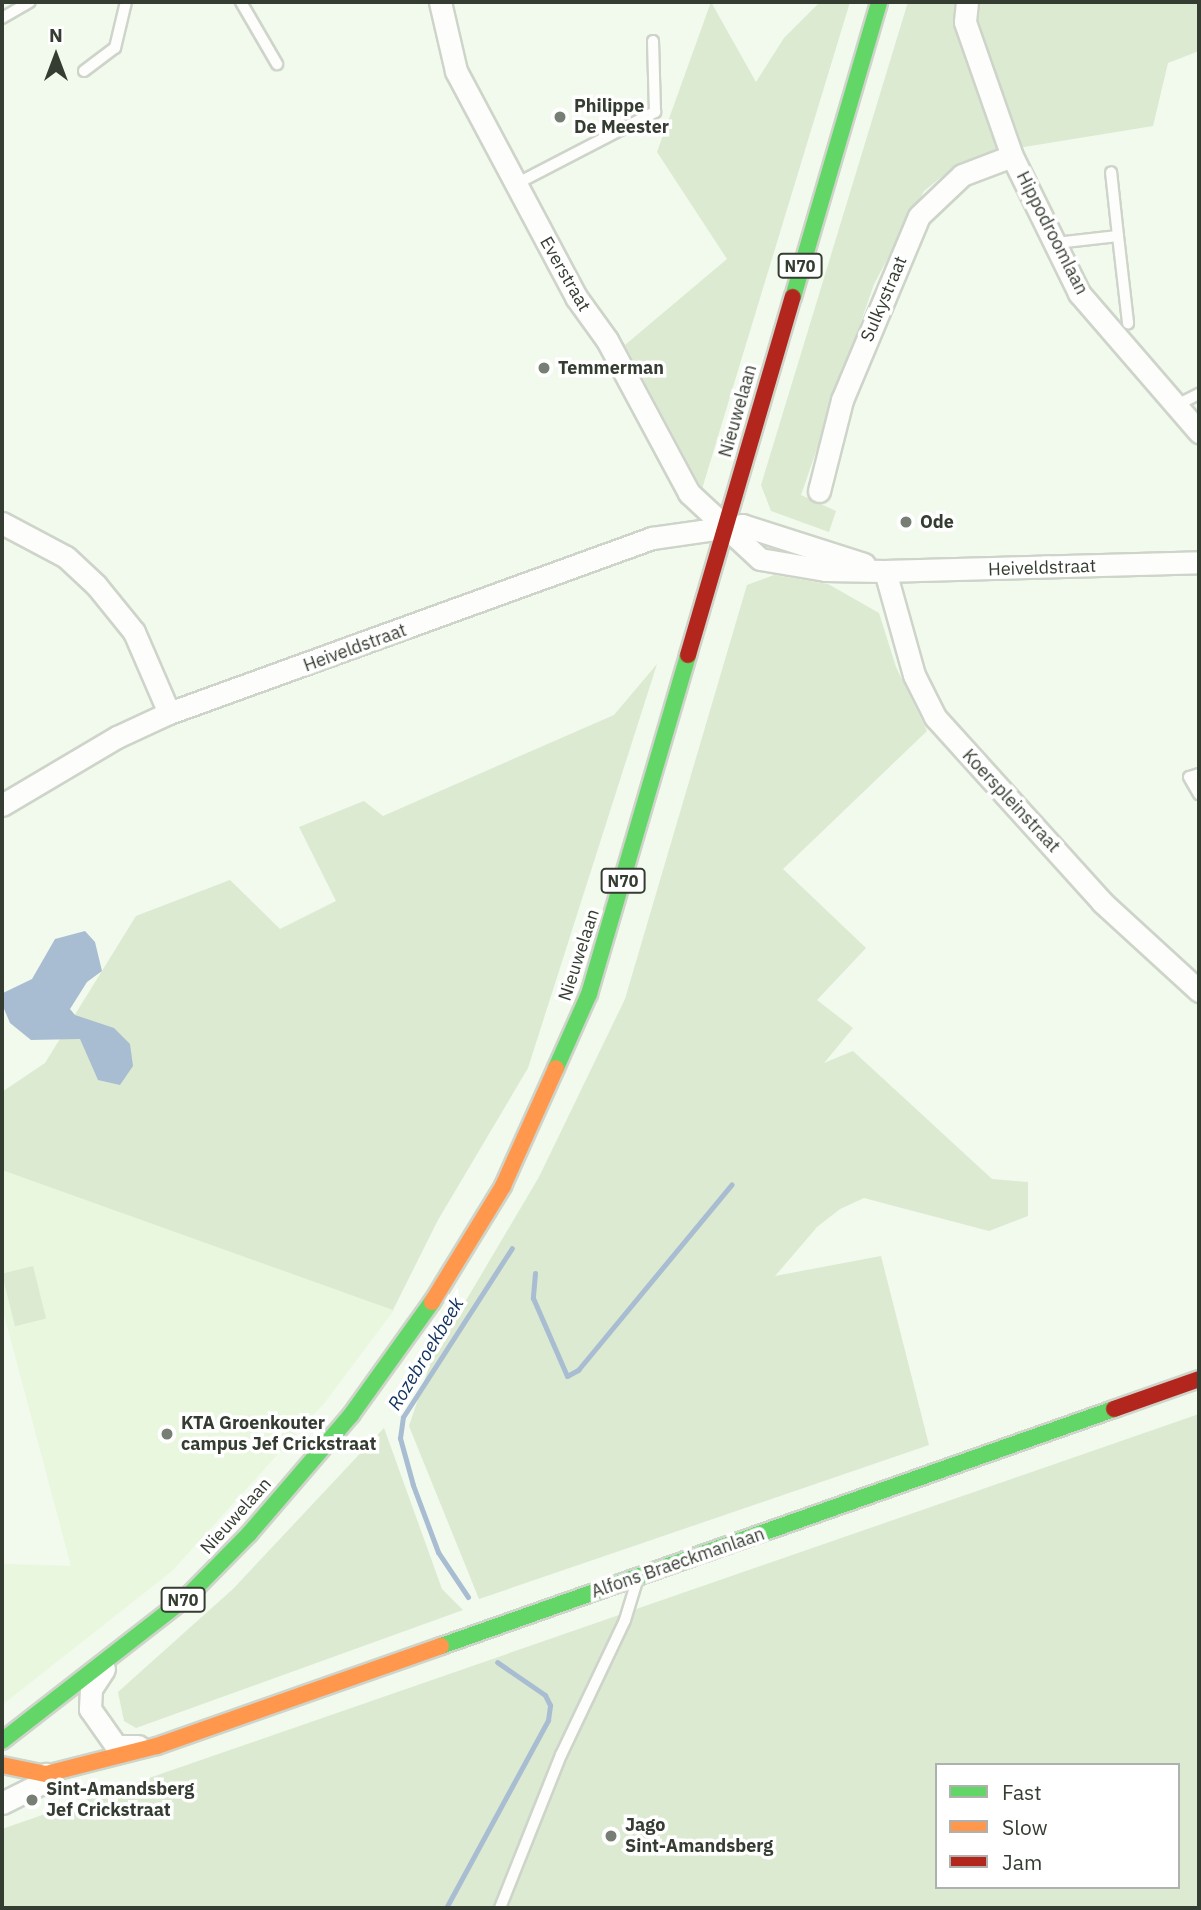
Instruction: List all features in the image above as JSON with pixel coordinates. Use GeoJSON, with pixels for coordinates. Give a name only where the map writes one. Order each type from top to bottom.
{"type":"FeatureCollection","features":[{"type":"Feature","properties":{"kind":"main road","name":"Nieuwelaan"},"geometry":{"type":"LineString","coordinates":[[2,1741],[110,1659],[211,1573],[351,1415],[411,1335],[503,1186],[589,994],[879,2]]}},
{"type":"Feature","properties":{"kind":"main road","name":"Alfons Braeckmanlaan"},"geometry":{"type":"LineString","coordinates":[[2,1765],[46,1774],[158,1746],[1199,1379]]}},
{"type":"Feature","properties":{"kind":"street","name":"Everstraat"},"geometry":{"type":"LineString","coordinates":[[440,2],[442,28],[456,71],[576,297],[607,340],[689,493],[723,530]]}},
{"type":"Feature","properties":{"kind":"street","name":"Hippodroomlaan"},"geometry":{"type":"LineString","coordinates":[[968,2],[965,22],[1012,156],[1079,293],[1199,432]]}},
{"type":"Feature","properties":{"kind":"street","name":"Sulkystraat"},"geometry":{"type":"LineString","coordinates":[[819,491],[842,400],[919,216],[962,175],[1012,156]]}},
{"type":"Feature","properties":{"kind":"street"},"geometry":{"type":"LineString","coordinates":[[2,523],[66,557],[96,585],[134,632],[169,713]]}},
{"type":"Feature","properties":{"kind":"street","name":"Heiveldstraat"},"geometry":{"type":"LineString","coordinates":[[2,805],[117,737],[169,713],[643,541],[723,530],[760,559],[825,569],[886,571],[1199,562]]}},
{"type":"Feature","properties":{"kind":"street","name":"Koerspleinstraat"},"geometry":{"type":"LineString","coordinates":[[886,571],[914,675],[936,717],[1102,902],[1199,991]]}},
{"type":"Feature","properties":{"kind":"street","name":"Alfons Braeckmanlaan"},"geometry":{"type":"LineString","coordinates":[[110,1659],[91,1689],[90,1709],[102,1731],[116,1746],[158,1746]]}},
{"type":"Feature","properties":{"kind":"street","name":"Alfons Braeckmanlaan"},"geometry":{"type":"LineString","coordinates":[[2,1803],[42,1783],[46,1774]]}},
{"type":"Feature","properties":{"kind":"lane"},"geometry":{"type":"LineString","coordinates":[[2,18],[30,2]]}},
{"type":"Feature","properties":{"kind":"lane"},"geometry":{"type":"LineString","coordinates":[[83,71],[115,48],[126,2]]}},
{"type":"Feature","properties":{"kind":"lane"},"geometry":{"type":"LineString","coordinates":[[241,2],[277,64]]}},
{"type":"Feature","properties":{"kind":"lane"},"geometry":{"type":"LineString","coordinates":[[516,184],[655,112],[653,41]]}},
{"type":"Feature","properties":{"kind":"lane"},"geometry":{"type":"LineString","coordinates":[[1111,172],[1128,324]]}},
{"type":"Feature","properties":{"kind":"lane"},"geometry":{"type":"LineString","coordinates":[[1056,243],[1118,236]]}},
{"type":"Feature","properties":{"kind":"lane"},"geometry":{"type":"LineString","coordinates":[[1175,406],[1199,394]]}},
{"type":"Feature","properties":{"kind":"lane"},"geometry":{"type":"LineString","coordinates":[[1199,774],[1189,777],[1199,794]]}},
{"type":"Feature","properties":{"kind":"lane"},"geometry":{"type":"LineString","coordinates":[[500,1908],[561,1755],[625,1620],[638,1577]]}},
{"type":"Feature","properties":{"kind":"shaded area"},"geometry":{"type":"Polygon","coordinates":[[[711,2],[756,82],[784,38],[820,2],[850,2],[702,489],[625,345],[727,259],[657,152],[711,2]]]}},
{"type":"Feature","properties":{"kind":"shaded area"},"geometry":{"type":"Polygon","coordinates":[[[908,2],[1199,2],[1199,51],[1168,63],[1153,126],[1018,148],[954,167],[924,191],[874,284],[801,495],[836,511],[829,532],[771,511],[761,485],[908,2]]]}},
{"type":"Feature","properties":{"kind":"shaded area"},"geometry":{"type":"Polygon","coordinates":[[[774,575],[828,584],[879,613],[896,667],[927,731],[783,869],[866,948],[817,1000],[853,1028],[824,1063],[853,1051],[992,1179],[1028,1182],[1028,1216],[989,1231],[864,1198],[840,1209],[817,1227],[775,1276],[881,1256],[929,1445],[479,1599],[409,1426],[432,1358],[539,1177],[625,999],[747,585],[774,575]]]}},
{"type":"Feature","properties":{"kind":"shaded area"},"geometry":{"type":"Polygon","coordinates":[[[657,664],[528,1068],[438,1220],[393,1310],[2,1170],[2,1092],[45,1063],[136,916],[230,880],[280,929],[336,901],[299,827],[364,801],[383,816],[614,715],[657,664]]]}},
{"type":"Feature","properties":{"kind":"shaded area","name":"KTA Groenkouter campus Jef Crickstraat"},"geometry":{"type":"Polygon","coordinates":[[[2,1170],[394,1310],[325,1402],[172,1571],[2,1705],[2,1564],[71,1566],[2,1307],[2,1170]]]}},
{"type":"Feature","properties":{"kind":"shaded area"},"geometry":{"type":"Polygon","coordinates":[[[33,1266],[46,1318],[15,1326],[2,1274],[33,1266]]]}},
{"type":"Feature","properties":{"kind":"shaded area"},"geometry":{"type":"Polygon","coordinates":[[[1199,1414],[1199,1908],[2,1908],[2,1829],[1199,1414]]]}},
{"type":"Feature","properties":{"kind":"shaded area"},"geometry":{"type":"Polygon","coordinates":[[[384,1428],[442,1589],[463,1610],[136,1728],[124,1721],[118,1692],[233,1589],[384,1428]]]}},
{"type":"Feature","properties":{"kind":"water"},"geometry":{"type":"Polygon","coordinates":[[[85,931],[95,942],[102,971],[87,982],[70,1009],[75,1015],[114,1028],[130,1044],[133,1066],[120,1085],[98,1080],[80,1039],[31,1040],[10,1023],[2,1004],[3,993],[32,979],[55,939],[85,931]]]}},
{"type":"Feature","properties":{"kind":"waterway","name":"Rozebroekbeek"},"geometry":{"type":"LineString","coordinates":[[535,1273],[533,1298],[567,1376],[578,1370],[732,1184]]}},
{"type":"Feature","properties":{"kind":"waterway","name":"Rozebroekbeek"},"geometry":{"type":"LineString","coordinates":[[468,1597],[438,1552],[413,1485],[400,1438],[403,1417],[512,1248]]}},
{"type":"Feature","properties":{"kind":"waterway","name":"Rozebroekbeek"},"geometry":{"type":"LineString","coordinates":[[446,1908],[548,1720],[550,1705],[545,1695],[497,1662]]}},
{"type":"Feature","properties":{"kind":"traffic: fast"},"geometry":{"type":"LineString","coordinates":[[793,297],[879,2]]}},
{"type":"Feature","properties":{"kind":"traffic: fast"},"geometry":{"type":"LineString","coordinates":[[556,1068],[589,994],[688,655]]}},
{"type":"Feature","properties":{"kind":"traffic: fast"},"geometry":{"type":"LineString","coordinates":[[2,1741],[186,1598],[249,1534],[351,1415],[432,1302]]}},
{"type":"Feature","properties":{"kind":"traffic: fast"},"geometry":{"type":"LineString","coordinates":[[441,1646],[1114,1409]]}},
{"type":"Feature","properties":{"kind":"traffic: slow"},"geometry":{"type":"LineString","coordinates":[[432,1302],[503,1186],[556,1068]]}},
{"type":"Feature","properties":{"kind":"traffic: slow"},"geometry":{"type":"LineString","coordinates":[[2,1765],[46,1774],[157,1746],[441,1646]]}},
{"type":"Feature","properties":{"kind":"traffic: jam"},"geometry":{"type":"LineString","coordinates":[[688,655],[793,297]]}},
{"type":"Feature","properties":{"kind":"traffic: jam"},"geometry":{"type":"LineString","coordinates":[[1114,1409],[1199,1379]]}},
{"type":"Feature","properties":{"kind":"place","name":"Philippe De Meester"},"geometry":{"type":"Point","coordinates":[560,117]}},
{"type":"Feature","properties":{"kind":"place","name":"Temmerman"},"geometry":{"type":"Point","coordinates":[544,368]}},
{"type":"Feature","properties":{"kind":"place","name":"Ode"},"geometry":{"type":"Point","coordinates":[906,522]}},
{"type":"Feature","properties":{"kind":"place","name":"KTA Groenkouter campus Jef Crickstraat"},"geometry":{"type":"Point","coordinates":[167,1434]}},
{"type":"Feature","properties":{"kind":"place","name":"Sint-Amandsberg Jef Crickstraat"},"geometry":{"type":"Point","coordinates":[32,1800]}},
{"type":"Feature","properties":{"kind":"place","name":"Jago Sint-Amandsberg"},"geometry":{"type":"Point","coordinates":[611,1836]}}]}
